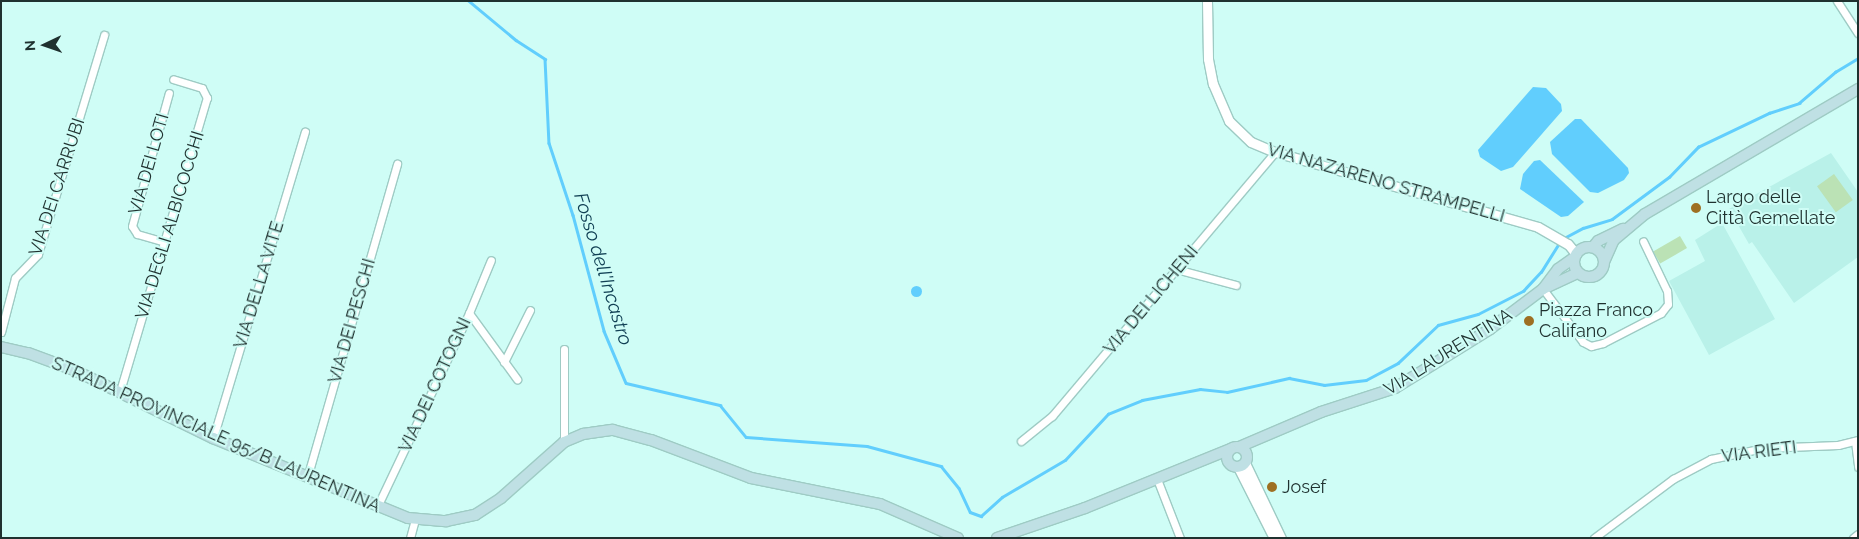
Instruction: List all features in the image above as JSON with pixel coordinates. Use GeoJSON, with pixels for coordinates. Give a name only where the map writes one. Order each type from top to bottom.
{"type":"FeatureCollection","features":[{"type":"Feature","properties":{"kind":"main road"},"geometry":{"type":"LineString","coordinates":[[1628,227],[1610,247],[1597,276],[1587,278],[1578,273],[1575,256],[1584,248],[1593,247],[1603,238],[1628,227],[1656,207],[1858,89]]}},
{"type":"Feature","properties":{"kind":"main road"},"geometry":{"type":"LineString","coordinates":[[1593,247],[1601,252],[1604,262]]}},
{"type":"Feature","properties":{"kind":"main road","name":"VIA LAURENTINA"},"geometry":{"type":"LineString","coordinates":[[1543,289],[1558,269],[1575,256]]}},
{"type":"Feature","properties":{"kind":"main road","name":"VIA LAURENTINA"},"geometry":{"type":"LineString","coordinates":[[997,538],[1085,508],[1321,412],[1395,388],[1490,329],[1543,289],[1578,273]]}},
{"type":"Feature","properties":{"kind":"main road","name":"STRADA PROVINCIALE 95/B LAURENTINA"},"geometry":{"type":"LineString","coordinates":[[1,347],[35,355],[120,391],[212,438],[377,507],[415,519],[454,520],[482,511],[564,442],[599,431],[631,434],[744,476],[880,504],[956,537]]}},
{"type":"Feature","properties":{"kind":"main road","name":"VIA LAURENTINA"},"geometry":{"type":"LineString","coordinates":[[1171,474],[1211,463],[1240,463],[1263,437]]}},
{"type":"Feature","properties":{"kind":"main road"},"geometry":{"type":"LineString","coordinates":[[1235,448],[1240,463],[1227,456],[1235,448]]}},
{"type":"Feature","properties":{"kind":"street","name":"VIA NAZARENO STRAMPELLI"},"geometry":{"type":"LineString","coordinates":[[1207,1],[1209,66],[1221,106],[1229,121],[1244,137],[1275,152],[1551,233],[1568,244],[1575,256]]}},
{"type":"Feature","properties":{"kind":"street"},"geometry":{"type":"LineString","coordinates":[[1837,1],[1858,33]]}},
{"type":"Feature","properties":{"kind":"street","name":"VIA DEI CARRUBI"},"geometry":{"type":"LineString","coordinates":[[1,332],[15,278],[38,254],[104,35]]}},
{"type":"Feature","properties":{"kind":"street","name":"VIA DEGLI ALBICOCCHI"},"geometry":{"type":"LineString","coordinates":[[120,391],[207,98],[202,88],[173,79]]}},
{"type":"Feature","properties":{"kind":"street","name":"VIA DEI LOTI"},"geometry":{"type":"LineString","coordinates":[[165,242],[137,234],[132,226],[169,94]]}},
{"type":"Feature","properties":{"kind":"street","name":"VIA DELLA VITE"},"geometry":{"type":"LineString","coordinates":[[212,438],[306,131]]}},
{"type":"Feature","properties":{"kind":"street","name":"VIA DEI LICHENI"},"geometry":{"type":"LineString","coordinates":[[1021,440],[1049,419],[1275,152]]}},
{"type":"Feature","properties":{"kind":"street","name":"VIA DEI PESCHI"},"geometry":{"type":"LineString","coordinates":[[307,478],[397,164]]}},
{"type":"Feature","properties":{"kind":"street"},"geometry":{"type":"LineString","coordinates":[[1543,289],[1583,342],[1591,346],[1603,343],[1667,307],[1667,291],[1643,241]]}},
{"type":"Feature","properties":{"kind":"street","name":"VIA DEI COTOGNI"},"geometry":{"type":"LineString","coordinates":[[377,507],[469,313],[491,260]]}},
{"type":"Feature","properties":{"kind":"street"},"geometry":{"type":"LineString","coordinates":[[1176,270],[1236,285]]}},
{"type":"Feature","properties":{"kind":"street"},"geometry":{"type":"LineString","coordinates":[[504,362],[530,310]]}},
{"type":"Feature","properties":{"kind":"street"},"geometry":{"type":"LineString","coordinates":[[469,313],[517,378]]}},
{"type":"Feature","properties":{"kind":"street"},"geometry":{"type":"LineString","coordinates":[[564,349],[564,442]]}},
{"type":"Feature","properties":{"kind":"street"},"geometry":{"type":"LineString","coordinates":[[1856,441],[1858,467]]}},
{"type":"Feature","properties":{"kind":"street","name":"VIA RIETI"},"geometry":{"type":"LineString","coordinates":[[1594,538],[1673,479],[1711,459],[1763,448],[1833,446],[1856,441]]}},
{"type":"Feature","properties":{"kind":"street"},"geometry":{"type":"LineString","coordinates":[[1240,463],[1274,538]]}},
{"type":"Feature","properties":{"kind":"street"},"geometry":{"type":"LineString","coordinates":[[1240,463],[1281,538]]}},
{"type":"Feature","properties":{"kind":"street"},"geometry":{"type":"LineString","coordinates":[[1157,479],[1180,538]]}},
{"type":"Feature","properties":{"kind":"street"},"geometry":{"type":"LineString","coordinates":[[410,538],[415,519]]}},
{"type":"Feature","properties":{"kind":"street"},"geometry":{"type":"LineString","coordinates":[[1853,538],[1858,534]]}},
{"type":"Feature","properties":{"kind":"shaded area"},"geometry":{"type":"Polygon","coordinates":[[[1831,153],[1858,192],[1858,257],[1794,303],[1752,242],[1749,244],[1729,209],[1831,153]]]}},
{"type":"Feature","properties":{"kind":"shaded area"},"geometry":{"type":"Polygon","coordinates":[[[1722,223],[1775,319],[1709,355],[1669,281],[1705,261],[1695,240],[1722,223]]]}},
{"type":"Feature","properties":{"kind":"green space"},"geometry":{"type":"Polygon","coordinates":[[[1834,174],[1853,200],[1836,212],[1817,186],[1834,174]]]}},
{"type":"Feature","properties":{"kind":"green space"},"geometry":{"type":"Polygon","coordinates":[[[1680,236],[1687,248],[1660,264],[1653,252],[1680,236]]]}},
{"type":"Feature","properties":{"kind":"water"},"geometry":{"type":"Polygon","coordinates":[[[1533,87],[1546,88],[1561,104],[1562,111],[1513,167],[1501,171],[1480,157],[1478,150],[1533,87]]]}},
{"type":"Feature","properties":{"kind":"water"},"geometry":{"type":"Polygon","coordinates":[[[1575,119],[1581,119],[1628,168],[1629,173],[1624,180],[1598,193],[1590,192],[1552,154],[1550,142],[1575,119]]]}},
{"type":"Feature","properties":{"kind":"water"},"geometry":{"type":"Polygon","coordinates":[[[1540,160],[1584,202],[1568,216],[1561,217],[1520,189],[1523,174],[1534,161],[1540,160]]]}},
{"type":"Feature","properties":{"kind":"water"},"geometry":{"type":"Polygon","coordinates":[[[914,286],[918,286],[921,291],[920,295],[914,296],[911,293],[911,289],[914,286]]]}},
{"type":"Feature","properties":{"kind":"waterway","name":"Fosso dell'Incastro"},"geometry":{"type":"LineString","coordinates":[[469,1],[516,40],[545,59],[549,143],[573,215],[604,331],[626,383],[720,405],[746,437],[867,446],[941,466],[959,488],[970,512],[981,516],[1002,497],[1065,460],[1108,414],[1142,400],[1200,389],[1227,392],[1289,378],[1324,385],[1366,380],[1398,363],[1438,325],[1478,314],[1523,291],[1541,272],[1560,242]]}},
{"type":"Feature","properties":{"kind":"waterway","name":"Fosso dell'Incastro"},"geometry":{"type":"LineString","coordinates":[[1564,238],[1583,228],[1612,219],[1669,177],[1698,147],[1769,113],[1799,103],[1835,72],[1858,58]]}},
{"type":"Feature","properties":{"kind":"place","name":"Largo delle Città Gemellate"},"geometry":{"type":"Point","coordinates":[1696,208]}},
{"type":"Feature","properties":{"kind":"place","name":"Piazza Franco Califano"},"geometry":{"type":"Point","coordinates":[1529,321]}},
{"type":"Feature","properties":{"kind":"place","name":"Josef"},"geometry":{"type":"Point","coordinates":[1272,487]}}]}
